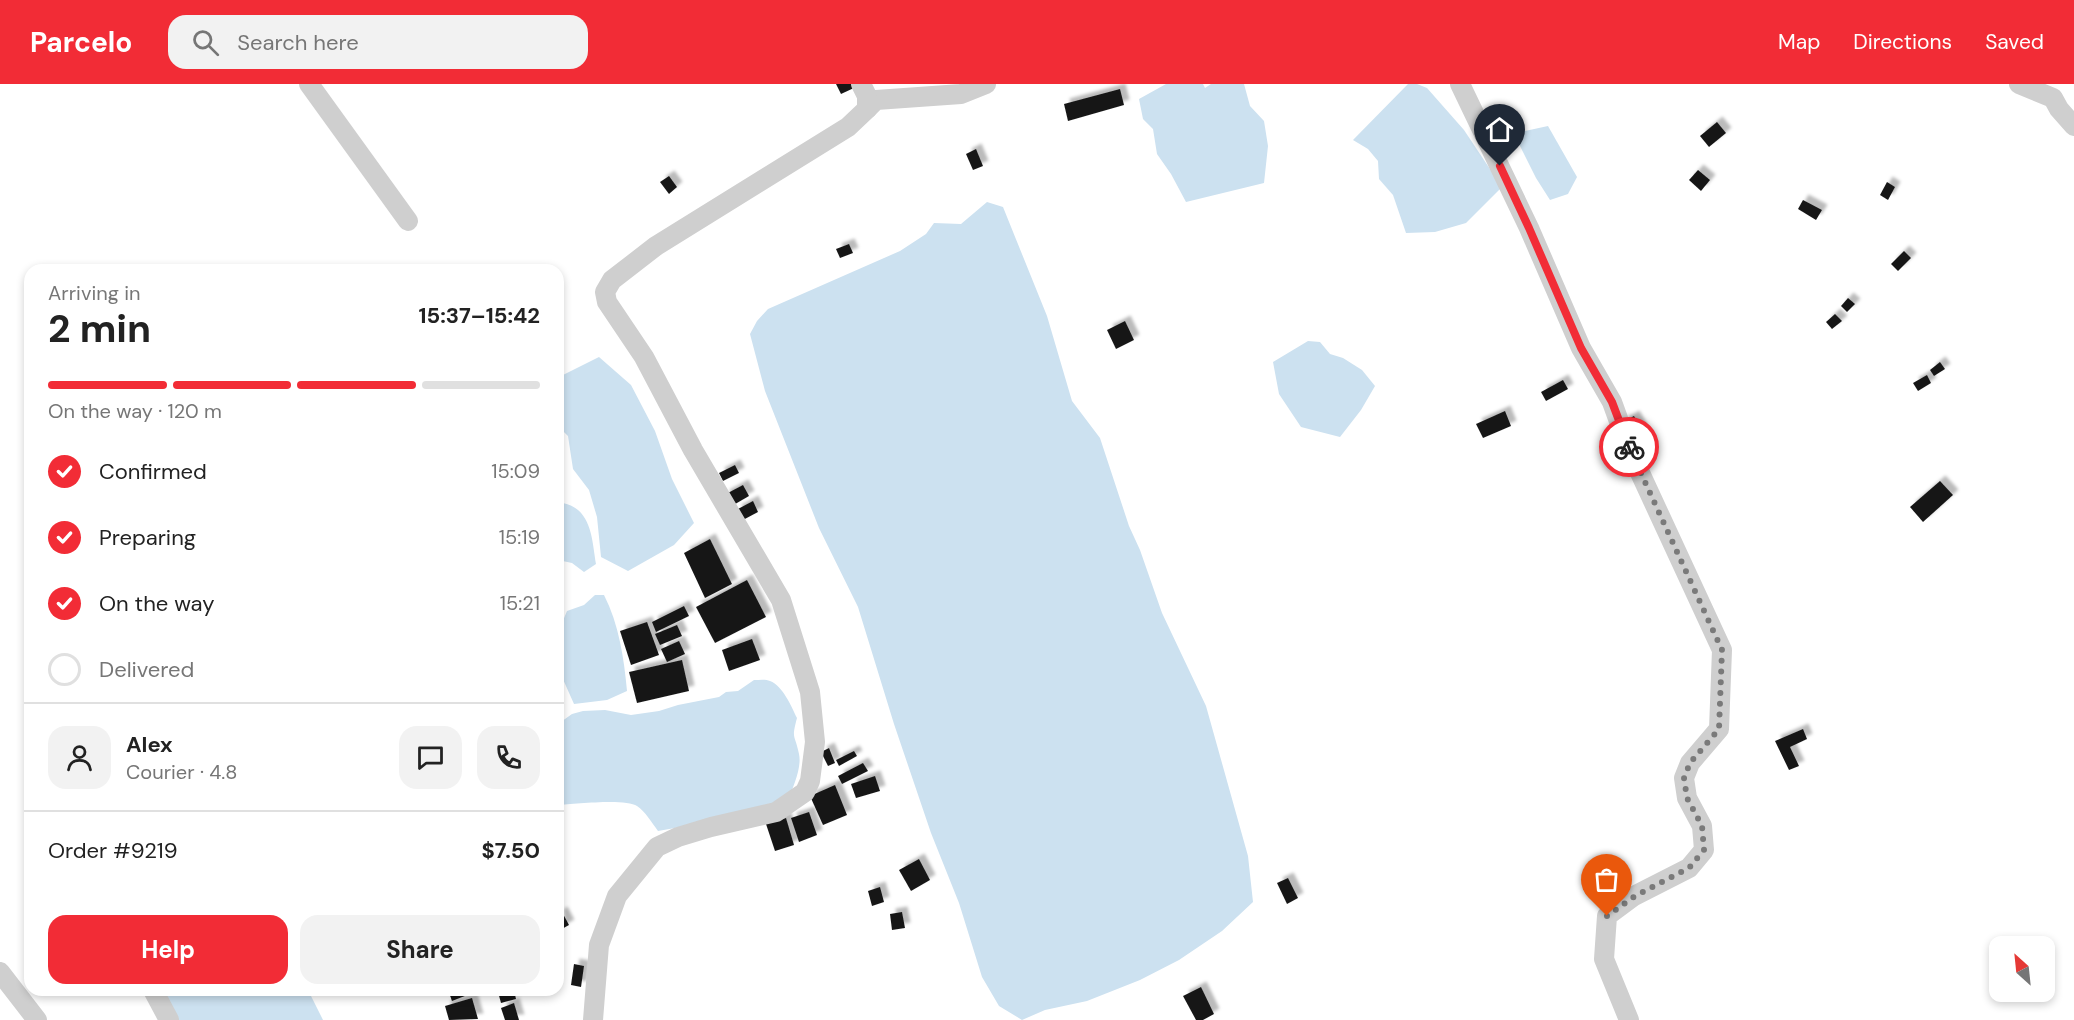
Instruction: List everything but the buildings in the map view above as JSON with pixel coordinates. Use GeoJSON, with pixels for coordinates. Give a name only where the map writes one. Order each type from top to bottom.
{"type":"FeatureCollection","features":[{"type":"Feature","properties":{"kind":"street"},"geometry":{"type":"LineString","coordinates":[[309,84],[408,221]]}},
{"type":"Feature","properties":{"kind":"street"},"geometry":{"type":"LineString","coordinates":[[861,84],[867,96],[867,109]]}},
{"type":"Feature","properties":{"kind":"street"},"geometry":{"type":"LineString","coordinates":[[593,1020],[599,945],[617,896],[657,847],[678,837],[711,827],[776,812],[805,792],[810,781],[815,742],[810,692],[781,600],[693,450],[644,357],[607,302],[604,292],[612,280],[656,246],[848,127],[876,100],[961,94],[986,84]]}},
{"type":"Feature","properties":{"kind":"street"},"geometry":{"type":"LineString","coordinates":[[1460,84],[1529,228],[1581,348],[1612,402],[1629,448],[1722,650],[1719,729],[1690,763],[1684,778],[1687,798],[1702,826],[1704,850],[1689,868],[1635,896],[1607,916],[1604,959],[1629,1020]]}},
{"type":"Feature","properties":{"kind":"street"},"geometry":{"type":"LineString","coordinates":[[2019,84],[2058,91],[2059,109],[2074,126]]}},
{"type":"Feature","properties":{"kind":"street"},"geometry":{"type":"LineString","coordinates":[[0,972],[37,1020]]}},
{"type":"Feature","properties":{"kind":"street"},"geometry":{"type":"LineString","coordinates":[[156,996],[169,1020]]}},
{"type":"Feature","properties":{"kind":"water"},"geometry":{"type":"Polygon","coordinates":[[[1166,84],[1203,84],[1205,88],[1211,84],[1244,84],[1250,106],[1264,121],[1268,146],[1264,183],[1186,202],[1157,154],[1153,129],[1143,119],[1139,99],[1166,84]]]}},
{"type":"Feature","properties":{"kind":"water"},"geometry":{"type":"Polygon","coordinates":[[[1408,84],[1417,84],[1427,88],[1464,130],[1502,187],[1466,223],[1435,232],[1406,233],[1393,195],[1379,179],[1378,161],[1368,149],[1353,140],[1408,84]]]}},
{"type":"Feature","properties":{"kind":"water"},"geometry":{"type":"Polygon","coordinates":[[[1548,126],[1577,177],[1568,194],[1550,200],[1515,136],[1525,131],[1548,126]]]}},
{"type":"Feature","properties":{"kind":"water"},"geometry":{"type":"Polygon","coordinates":[[[987,202],[1003,207],[1047,316],[1072,401],[1100,438],[1129,526],[1162,613],[1206,706],[1248,856],[1253,902],[1222,931],[1179,960],[1140,980],[1087,1001],[1045,1010],[1022,1020],[999,1006],[982,977],[959,903],[931,833],[894,724],[858,607],[819,528],[765,391],[750,334],[757,321],[768,309],[900,251],[926,234],[934,223],[961,224],[987,202]]]}},
{"type":"Feature","properties":{"kind":"water"},"geometry":{"type":"Polygon","coordinates":[[[1308,341],[1320,342],[1330,354],[1343,358],[1362,370],[1375,386],[1361,410],[1340,437],[1301,427],[1279,394],[1273,362],[1308,341]]]}},
{"type":"Feature","properties":{"kind":"water"},"geometry":{"type":"Polygon","coordinates":[[[599,357],[631,385],[655,431],[672,479],[694,523],[674,545],[628,571],[601,557],[597,517],[589,490],[573,469],[568,436],[564,432],[564,374],[599,357]]]}},
{"type":"Feature","properties":{"kind":"water"},"geometry":{"type":"Polygon","coordinates":[[[564,503],[573,506],[585,519],[589,527],[596,564],[584,572],[572,563],[564,561],[564,503]]]}},
{"type":"Feature","properties":{"kind":"water"},"geometry":{"type":"Polygon","coordinates":[[[595,595],[604,595],[617,630],[627,691],[607,700],[574,704],[564,682],[564,618],[567,611],[584,605],[595,595]]]}},
{"type":"Feature","properties":{"kind":"water"},"geometry":{"type":"Polygon","coordinates":[[[754,680],[768,680],[779,687],[797,718],[794,734],[800,759],[788,800],[765,812],[658,831],[643,811],[631,804],[599,802],[564,805],[564,720],[572,714],[605,710],[631,715],[659,711],[719,697],[726,692],[738,691],[754,680]]]}},
{"type":"Feature","properties":{"kind":"water"},"geometry":{"type":"Polygon","coordinates":[[[158,996],[311,996],[323,1020],[168,1020],[158,996]]]}},
{"type":"Feature","properties":{"kind":"way so far"},"geometry":{"type":"LineString","coordinates":[[1607,916],[1635,896],[1689,868],[1704,850],[1702,826],[1687,798],[1684,778],[1690,763],[1719,729],[1720,709],[1722,650],[1629,447]]}},
{"type":"Feature","properties":{"kind":"route"},"geometry":{"type":"LineString","coordinates":[[1500,166],[1581,348],[1612,402],[1629,447]]}}]}
